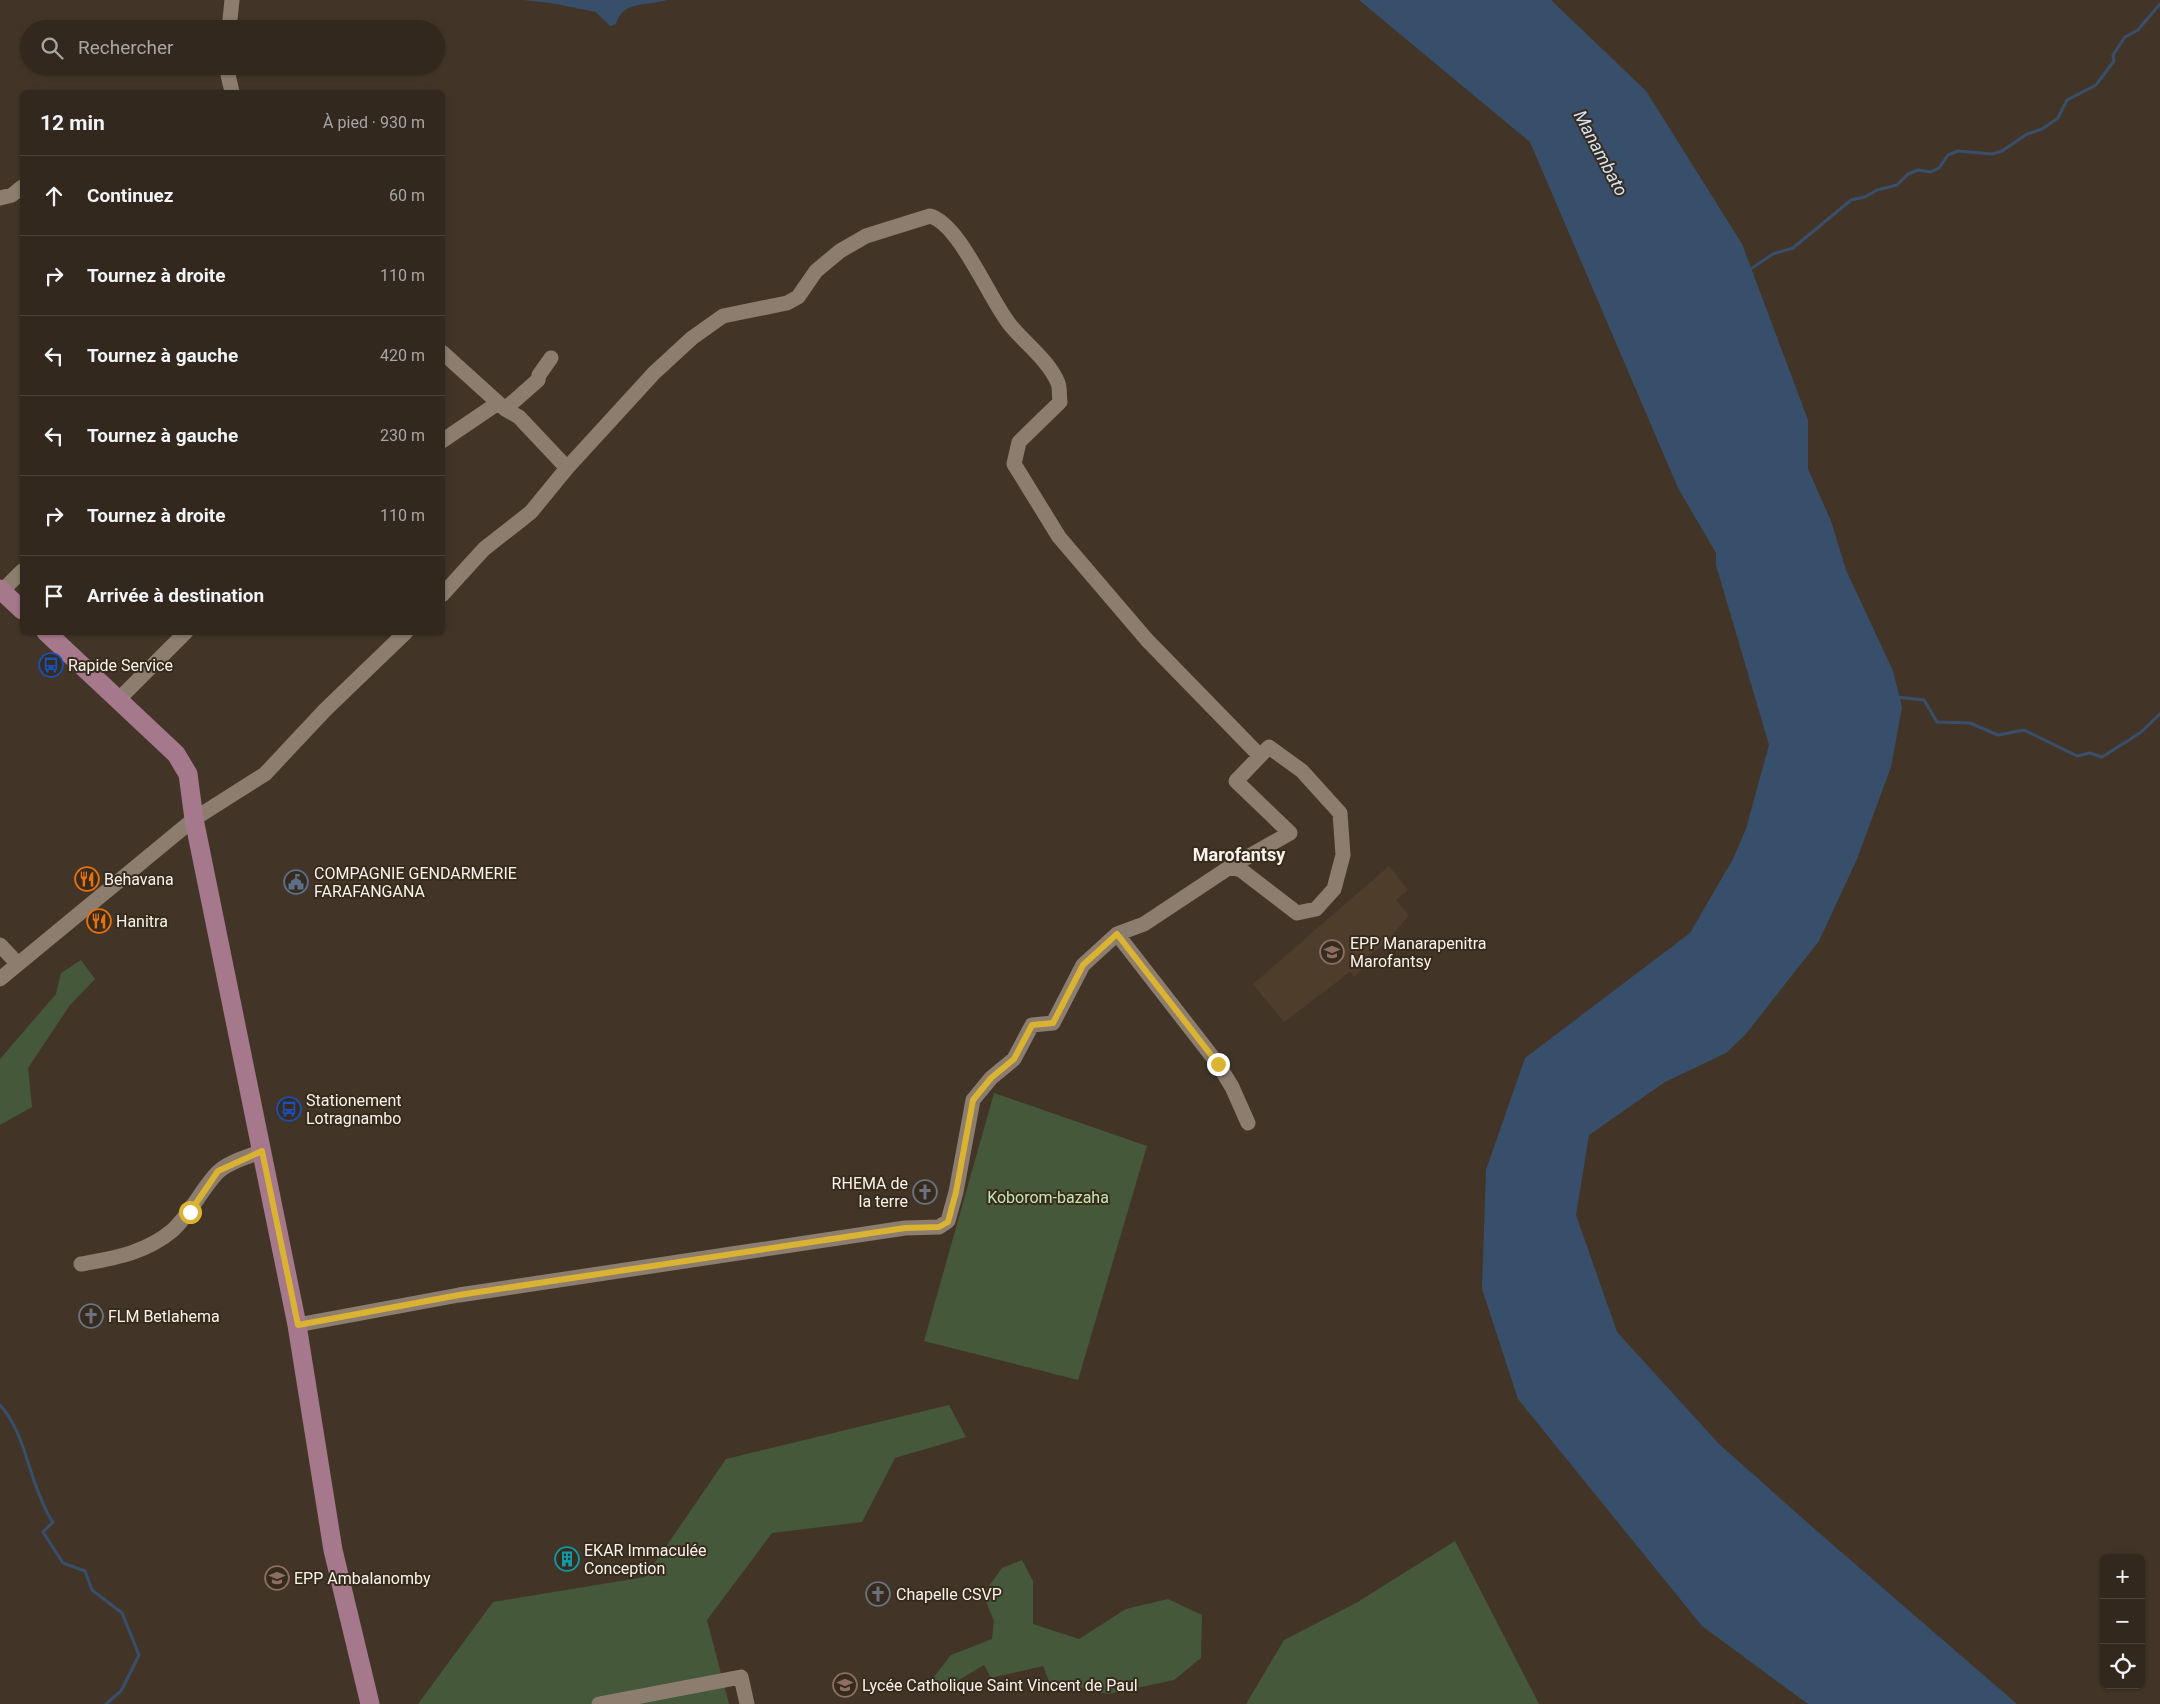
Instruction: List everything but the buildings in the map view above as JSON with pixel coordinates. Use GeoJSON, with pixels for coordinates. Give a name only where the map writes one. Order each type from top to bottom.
{"type":"FeatureCollection","features":[{"type":"Feature","properties":{"kind":"main road"},"geometry":{"type":"LineString","coordinates":[[1,591],[20,608]]}},
{"type":"Feature","properties":{"kind":"main road"},"geometry":{"type":"LineString","coordinates":[[49,635],[176,754],[188,774],[194,819],[298,1325],[333,1550],[370,1704]]}},
{"type":"Feature","properties":{"kind":"street"},"geometry":{"type":"LineString","coordinates":[[230,20],[232,0]]}},
{"type":"Feature","properties":{"kind":"street"},"geometry":{"type":"LineString","coordinates":[[228,75],[232,90]]}},
{"type":"Feature","properties":{"kind":"street"},"geometry":{"type":"LineString","coordinates":[[0,198],[12,196],[20,188]]}},
{"type":"Feature","properties":{"kind":"street"},"geometry":{"type":"LineString","coordinates":[[445,592],[484,549],[531,512],[567,468],[654,373],[692,338],[723,316],[787,303],[798,297],[816,271],[840,251],[866,236],[930,216],[939,218],[960,242],[1010,324],[1047,365],[1058,383],[1060,402],[1019,442],[1014,464],[1059,538],[1147,640],[1260,756]]}},
{"type":"Feature","properties":{"kind":"street"},"geometry":{"type":"LineString","coordinates":[[445,355],[502,406],[519,417],[567,468]]}},
{"type":"Feature","properties":{"kind":"street"},"geometry":{"type":"LineString","coordinates":[[445,439],[502,406],[538,380],[539,375],[551,358]]}},
{"type":"Feature","properties":{"kind":"street"},"geometry":{"type":"LineString","coordinates":[[1,591],[20,573]]}},
{"type":"Feature","properties":{"kind":"street"},"geometry":{"type":"LineString","coordinates":[[118,700],[183,635]]}},
{"type":"Feature","properties":{"kind":"street"},"geometry":{"type":"LineString","coordinates":[[0,979],[17,963],[194,819],[265,774],[324,710],[403,635]]}},
{"type":"Feature","properties":{"kind":"street"},"geometry":{"type":"LineString","coordinates":[[298,1325],[478,1292],[905,1228],[939,1227],[948,1222],[956,1192],[973,1100],[991,1078],[1014,1059],[1032,1025],[1053,1023],[1083,965],[1117,934],[1144,924],[1230,867],[1290,834],[1236,781],[1270,747],[1302,771],[1340,812],[1343,854],[1334,889],[1316,909],[1297,913],[1241,870],[1230,867]]}},
{"type":"Feature","properties":{"kind":"street"},"geometry":{"type":"LineString","coordinates":[[1117,934],[1218,1064],[1232,1087],[1248,1123]]}},
{"type":"Feature","properties":{"kind":"street"},"geometry":{"type":"LineString","coordinates":[[0,946],[17,963]]}},
{"type":"Feature","properties":{"kind":"street"},"geometry":{"type":"LineString","coordinates":[[81,1264],[126,1256],[154,1243],[172,1230],[190,1212],[218,1171],[262,1151]]}},
{"type":"Feature","properties":{"kind":"street"},"geometry":{"type":"LineString","coordinates":[[598,1704],[742,1677],[748,1704]]}},
{"type":"Feature","properties":{"kind":"shaded area","name":"EPP Manarapenitra Marofantsy"},"geometry":{"type":"Polygon","coordinates":[[[1389,866],[1408,890],[1396,900],[1409,915],[1388,940],[1360,964],[1363,968],[1354,977],[1350,972],[1284,1022],[1253,984],[1389,866]]]}},
{"type":"Feature","properties":{"kind":"green space"},"geometry":{"type":"Polygon","coordinates":[[[81,960],[95,979],[70,1005],[28,1068],[32,1107],[0,1125],[0,1059],[56,994],[61,973],[81,960]]]}},
{"type":"Feature","properties":{"kind":"green space","name":"Koborom-bazaha"},"geometry":{"type":"Polygon","coordinates":[[[994,1093],[1147,1146],[1078,1380],[924,1341],[994,1093]]]}},
{"type":"Feature","properties":{"kind":"green space"},"geometry":{"type":"Polygon","coordinates":[[[949,1405],[966,1437],[895,1458],[862,1522],[772,1533],[707,1620],[729,1704],[418,1704],[493,1602],[645,1577],[726,1459],[949,1405]]]}},
{"type":"Feature","properties":{"kind":"green space"},"geometry":{"type":"Polygon","coordinates":[[[1455,1541],[1539,1704],[1246,1704],[1284,1640],[1356,1603],[1455,1541]]]}},
{"type":"Feature","properties":{"kind":"green space"},"geometry":{"type":"Polygon","coordinates":[[[1022,1560],[1033,1581],[1033,1624],[1079,1639],[1126,1609],[1168,1599],[1202,1615],[1201,1658],[1174,1680],[1108,1694],[1049,1681],[1043,1666],[991,1678],[984,1665],[944,1689],[933,1678],[951,1655],[992,1639],[994,1621],[983,1594],[1002,1568],[1022,1560]]]}},
{"type":"Feature","properties":{"kind":"water"},"geometry":{"type":"Polygon","coordinates":[[[523,0],[667,0],[629,8],[619,16],[616,24],[610,26],[596,12],[551,3],[523,0]]]}},
{"type":"Feature","properties":{"kind":"water","name":"Manambato"},"geometry":{"type":"Polygon","coordinates":[[[1359,0],[1551,0],[1646,91],[1742,244],[1808,420],[1808,469],[1831,521],[1846,570],[1893,671],[1902,707],[1891,767],[1857,859],[1819,941],[1745,1035],[1726,1053],[1665,1082],[1589,1135],[1576,1215],[1617,1332],[1719,1444],[2017,1704],[1808,1704],[1702,1626],[1518,1399],[1482,1289],[1486,1170],[1525,1058],[1690,933],[1733,859],[1746,829],[1769,745],[1716,565],[1716,553],[1678,488],[1530,142],[1359,0]]]}},
{"type":"Feature","properties":{"kind":"waterway"},"geometry":{"type":"LineString","coordinates":[[1749,270],[1773,254],[1793,248],[1851,200],[1897,185],[1908,174],[1918,170],[1931,172],[1939,168],[1948,155],[1958,151],[1992,154],[2002,151],[2027,134],[2042,129],[2058,118],[2067,100],[2096,85],[2114,61],[2113,55],[2125,37],[2138,30],[2160,4]]}},
{"type":"Feature","properties":{"kind":"waterway"},"geometry":{"type":"LineString","coordinates":[[1897,697],[1924,700],[1937,722],[1970,723],[1998,735],[2024,730],[2077,756],[2090,753],[2102,757],[2140,733],[2160,714]]}},
{"type":"Feature","properties":{"kind":"waterway"},"geometry":{"type":"LineString","coordinates":[[0,1405],[15,1427],[37,1489],[53,1522],[43,1532],[63,1563],[85,1571],[92,1590],[122,1613],[139,1655],[121,1691],[106,1704]]}},
{"type":"Feature","properties":{"kind":"place","name":"Rapide Service"},"geometry":{"type":"Point","coordinates":[51,665]}},
{"type":"Feature","properties":{"kind":"place","name":"Behavana"},"geometry":{"type":"Point","coordinates":[87,879]}},
{"type":"Feature","properties":{"kind":"place","name":"COMPAGNIE GENDARMERIE FARAFANGANA"},"geometry":{"type":"Point","coordinates":[296,882]}},
{"type":"Feature","properties":{"kind":"place","name":"Hanitra"},"geometry":{"type":"Point","coordinates":[99,921]}},
{"type":"Feature","properties":{"kind":"place","name":"EPP Manarapenitra Marofantsy"},"geometry":{"type":"Point","coordinates":[1332,952]}},
{"type":"Feature","properties":{"kind":"place","name":"Stationement Lotragnambo"},"geometry":{"type":"Point","coordinates":[289,1109]}},
{"type":"Feature","properties":{"kind":"place","name":"RHEMA de la terre"},"geometry":{"type":"Point","coordinates":[925,1192]}},
{"type":"Feature","properties":{"kind":"place","name":"FLM Betlahema"},"geometry":{"type":"Point","coordinates":[91,1316]}},
{"type":"Feature","properties":{"kind":"place","name":"EKAR Immaculée Conception"},"geometry":{"type":"Point","coordinates":[567,1559]}},
{"type":"Feature","properties":{"kind":"place","name":"EPP Ambalanomby"},"geometry":{"type":"Point","coordinates":[277,1578]}},
{"type":"Feature","properties":{"kind":"place","name":"Chapelle CSVP"},"geometry":{"type":"Point","coordinates":[878,1594]}},
{"type":"Feature","properties":{"kind":"place","name":"Lycée Catholique Saint Vincent de Paul"},"geometry":{"type":"Point","coordinates":[845,1685]}},
{"type":"Feature","properties":{"kind":"district","name":"Marofantsy"},"geometry":{"type":"Point","coordinates":[1239,854]}},
{"type":"Feature","properties":{"kind":"route"},"geometry":{"type":"LineString","coordinates":[[190,1212],[218,1171],[262,1151],[298,1325],[459,1295],[905,1228],[939,1227],[948,1222],[956,1192],[973,1100],[991,1078],[1014,1059],[1032,1025],[1053,1023],[1083,965],[1117,934],[1218,1064]]}}]}
